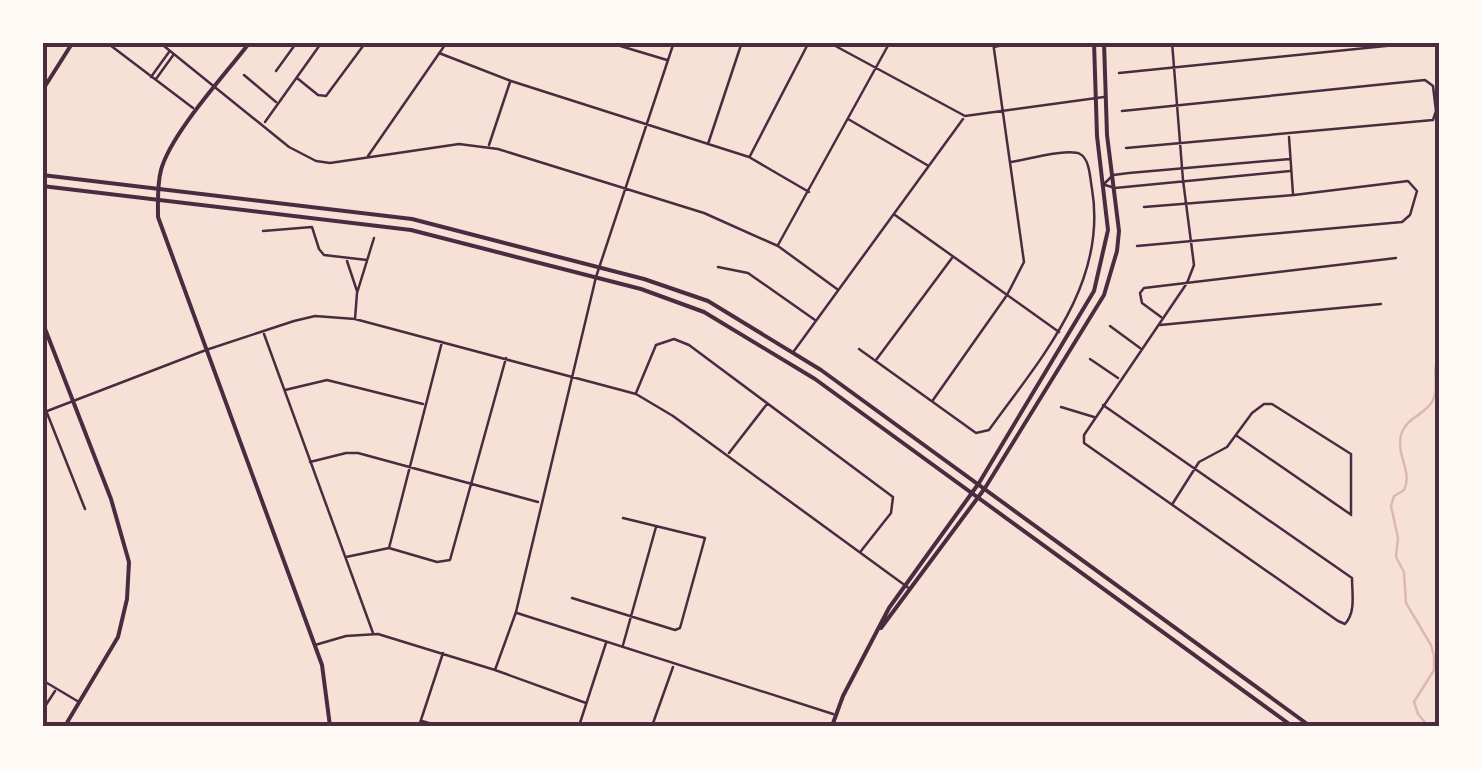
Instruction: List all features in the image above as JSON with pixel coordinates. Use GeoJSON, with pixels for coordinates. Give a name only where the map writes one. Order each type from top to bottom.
{"type":"FeatureCollection","features":[{"type":"Feature","properties":{"kind":"main road"},"geometry":{"type":"LineString","coordinates":[[42,91],[74,42]]}},
{"type":"Feature","properties":{"kind":"main road"},"geometry":{"type":"LineString","coordinates":[[250,42],[175,141],[160,174],[158,201],[162,234],[315,645],[328,695],[330,726]]}},
{"type":"Feature","properties":{"kind":"main road"},"geometry":{"type":"LineString","coordinates":[[832,726],[875,635],[978,483],[1085,309],[1100,273],[1108,230],[1094,98],[1094,42]]}},
{"type":"Feature","properties":{"kind":"main road"},"geometry":{"type":"LineString","coordinates":[[875,635],[986,488],[1104,295],[1119,230],[1105,96],[1104,42]]}},
{"type":"Feature","properties":{"kind":"main road"},"geometry":{"type":"LineString","coordinates":[[42,175],[412,219],[599,266],[708,301],[793,352],[986,488],[1310,726]]}},
{"type":"Feature","properties":{"kind":"main road"},"geometry":{"type":"LineString","coordinates":[[42,186],[410,230],[596,277],[704,312],[765,346],[1292,726]]}},
{"type":"Feature","properties":{"kind":"main road"},"geometry":{"type":"LineString","coordinates":[[42,321],[125,539],[129,562],[127,599],[118,637],[65,726]]}},
{"type":"Feature","properties":{"kind":"main road"},"geometry":{"type":"LineString","coordinates":[[1029,396],[1040,399]]}},
{"type":"Feature","properties":{"kind":"street"},"geometry":{"type":"LineString","coordinates":[[106,42],[192,108]]}},
{"type":"Feature","properties":{"kind":"street"},"geometry":{"type":"LineString","coordinates":[[159,42],[289,147],[316,161],[330,164],[460,144],[488,146],[704,213],[778,246],[837,289]]}},
{"type":"Feature","properties":{"kind":"street"},"geometry":{"type":"LineString","coordinates":[[276,71],[297,42]]}},
{"type":"Feature","properties":{"kind":"street"},"geometry":{"type":"LineString","coordinates":[[264,124],[322,42]]}},
{"type":"Feature","properties":{"kind":"street"},"geometry":{"type":"LineString","coordinates":[[297,78],[318,95],[326,96],[366,42]]}},
{"type":"Feature","properties":{"kind":"street"},"geometry":{"type":"LineString","coordinates":[[368,156],[447,42]]}},
{"type":"Feature","properties":{"kind":"street"},"geometry":{"type":"LineString","coordinates":[[607,42],[668,60]]}},
{"type":"Feature","properties":{"kind":"street"},"geometry":{"type":"LineString","coordinates":[[495,670],[516,612],[570,374],[599,266],[674,42]]}},
{"type":"Feature","properties":{"kind":"street"},"geometry":{"type":"LineString","coordinates":[[708,144],[742,42]]}},
{"type":"Feature","properties":{"kind":"street"},"geometry":{"type":"LineString","coordinates":[[749,157],[809,42]]}},
{"type":"Feature","properties":{"kind":"street"},"geometry":{"type":"LineString","coordinates":[[828,42],[966,116],[1105,96]]}},
{"type":"Feature","properties":{"kind":"street"},"geometry":{"type":"LineString","coordinates":[[778,246],[890,42]]}},
{"type":"Feature","properties":{"kind":"street"},"geometry":{"type":"LineString","coordinates":[[932,401],[1007,294],[1024,262],[993,45],[1016,42]]}},
{"type":"Feature","properties":{"kind":"street"},"geometry":{"type":"LineString","coordinates":[[1103,405],[1352,578],[1352,614],[1345,624],[1084,443],[1084,435],[1096,418],[1103,405],[1120,379],[1187,283],[1194,265],[1172,42]]}},
{"type":"Feature","properties":{"kind":"street"},"geometry":{"type":"LineString","coordinates":[[1119,73],[1423,43]]}},
{"type":"Feature","properties":{"kind":"street"},"geometry":{"type":"LineString","coordinates":[[153,78],[172,52]]}},
{"type":"Feature","properties":{"kind":"street"},"geometry":{"type":"LineString","coordinates":[[439,53],[510,81],[749,157],[808,192]]}},
{"type":"Feature","properties":{"kind":"street"},"geometry":{"type":"LineString","coordinates":[[244,75],[277,103]]}},
{"type":"Feature","properties":{"kind":"street"},"geometry":{"type":"LineString","coordinates":[[1122,111],[1425,80],[1434,86],[1433,120],[1126,148]]}},
{"type":"Feature","properties":{"kind":"street"},"geometry":{"type":"LineString","coordinates":[[488,146],[510,81]]}},
{"type":"Feature","properties":{"kind":"street"},"geometry":{"type":"LineString","coordinates":[[793,352],[966,116]]}},
{"type":"Feature","properties":{"kind":"street"},"geometry":{"type":"LineString","coordinates":[[848,118],[928,166]]}},
{"type":"Feature","properties":{"kind":"street"},"geometry":{"type":"LineString","coordinates":[[1289,134],[1294,195]]}},
{"type":"Feature","properties":{"kind":"street"},"geometry":{"type":"LineString","coordinates":[[858,349],[976,433],[989,430],[1076,304],[1092,239],[1093,196],[1087,164],[1079,153],[1011,162]]}},
{"type":"Feature","properties":{"kind":"street"},"geometry":{"type":"LineString","coordinates":[[1103,185],[1113,175],[1290,159]]}},
{"type":"Feature","properties":{"kind":"street"},"geometry":{"type":"LineString","coordinates":[[1103,185],[1115,188],[1290,171]]}},
{"type":"Feature","properties":{"kind":"street"},"geometry":{"type":"LineString","coordinates":[[1137,246],[1402,222],[1410,215],[1417,191],[1408,181],[1144,207]]}},
{"type":"Feature","properties":{"kind":"street"},"geometry":{"type":"LineString","coordinates":[[894,214],[1060,332]]}},
{"type":"Feature","properties":{"kind":"street"},"geometry":{"type":"LineString","coordinates":[[263,231],[312,226],[321,252],[367,260]]}},
{"type":"Feature","properties":{"kind":"street"},"geometry":{"type":"LineString","coordinates":[[356,319],[357,292],[374,238]]}},
{"type":"Feature","properties":{"kind":"street"},"geometry":{"type":"LineString","coordinates":[[875,361],[953,257]]}},
{"type":"Feature","properties":{"kind":"street"},"geometry":{"type":"LineString","coordinates":[[346,258],[357,292]]}},
{"type":"Feature","properties":{"kind":"street"},"geometry":{"type":"LineString","coordinates":[[1162,318],[1142,303],[1140,292],[1149,285],[1396,258]]}},
{"type":"Feature","properties":{"kind":"street"},"geometry":{"type":"LineString","coordinates":[[718,267],[748,273],[815,320]]}},
{"type":"Feature","properties":{"kind":"street"},"geometry":{"type":"LineString","coordinates":[[1158,325],[1380,304]]}},
{"type":"Feature","properties":{"kind":"street"},"geometry":{"type":"LineString","coordinates":[[85,509],[44,412],[263,331],[315,316],[356,319],[636,394],[728,455],[911,590]]}},
{"type":"Feature","properties":{"kind":"street"},"geometry":{"type":"LineString","coordinates":[[1110,326],[1141,349]]}},
{"type":"Feature","properties":{"kind":"street"},"geometry":{"type":"LineString","coordinates":[[263,331],[373,634]]}},
{"type":"Feature","properties":{"kind":"street"},"geometry":{"type":"LineString","coordinates":[[636,394],[656,345],[674,338],[688,345],[893,497],[890,513],[860,552]]}},
{"type":"Feature","properties":{"kind":"street"},"geometry":{"type":"LineString","coordinates":[[389,548],[442,341]]}},
{"type":"Feature","properties":{"kind":"street"},"geometry":{"type":"LineString","coordinates":[[345,557],[389,548],[437,562],[450,560],[506,358]]}},
{"type":"Feature","properties":{"kind":"street"},"geometry":{"type":"LineString","coordinates":[[1090,359],[1120,379]]}},
{"type":"Feature","properties":{"kind":"street"},"geometry":{"type":"LineString","coordinates":[[284,390],[327,380],[425,405]]}},
{"type":"Feature","properties":{"kind":"street"},"geometry":{"type":"LineString","coordinates":[[728,455],[768,403]]}},
{"type":"Feature","properties":{"kind":"street"},"geometry":{"type":"LineString","coordinates":[[1172,504],[1199,462],[1227,447],[1252,413],[1264,404],[1272,404],[1350,454],[1351,515],[1236,436]]}},
{"type":"Feature","properties":{"kind":"street"},"geometry":{"type":"LineString","coordinates":[[1061,407],[1096,418]]}},
{"type":"Feature","properties":{"kind":"street"},"geometry":{"type":"LineString","coordinates":[[310,462],[358,453],[540,502]]}},
{"type":"Feature","properties":{"kind":"street"},"geometry":{"type":"LineString","coordinates":[[572,598],[678,630],[705,540],[703,536],[623,518]]}},
{"type":"Feature","properties":{"kind":"street"},"geometry":{"type":"LineString","coordinates":[[623,647],[656,526]]}},
{"type":"Feature","properties":{"kind":"street"},"geometry":{"type":"LineString","coordinates":[[516,612],[836,715]]}},
{"type":"Feature","properties":{"kind":"street"},"geometry":{"type":"LineString","coordinates":[[315,645],[373,634],[495,670],[586,703]]}},
{"type":"Feature","properties":{"kind":"street"},"geometry":{"type":"LineString","coordinates":[[579,726],[606,642]]}},
{"type":"Feature","properties":{"kind":"street"},"geometry":{"type":"LineString","coordinates":[[419,726],[443,654]]}},
{"type":"Feature","properties":{"kind":"street"},"geometry":{"type":"LineString","coordinates":[[652,726],[674,664]]}},
{"type":"Feature","properties":{"kind":"street"},"geometry":{"type":"LineString","coordinates":[[42,680],[79,702]]}},
{"type":"Feature","properties":{"kind":"street"},"geometry":{"type":"LineString","coordinates":[[42,711],[56,688]]}},
{"type":"Feature","properties":{"kind":"street"},"geometry":{"type":"LineString","coordinates":[[421,720],[438,726]]}},
{"type":"Feature","properties":{"kind":"waterway"},"geometry":{"type":"LineString","coordinates":[[1428,726],[1414,702],[1434,670],[1434,656],[1406,603],[1391,506],[1406,483],[1401,435],[1433,400],[1440,352]]}}]}
